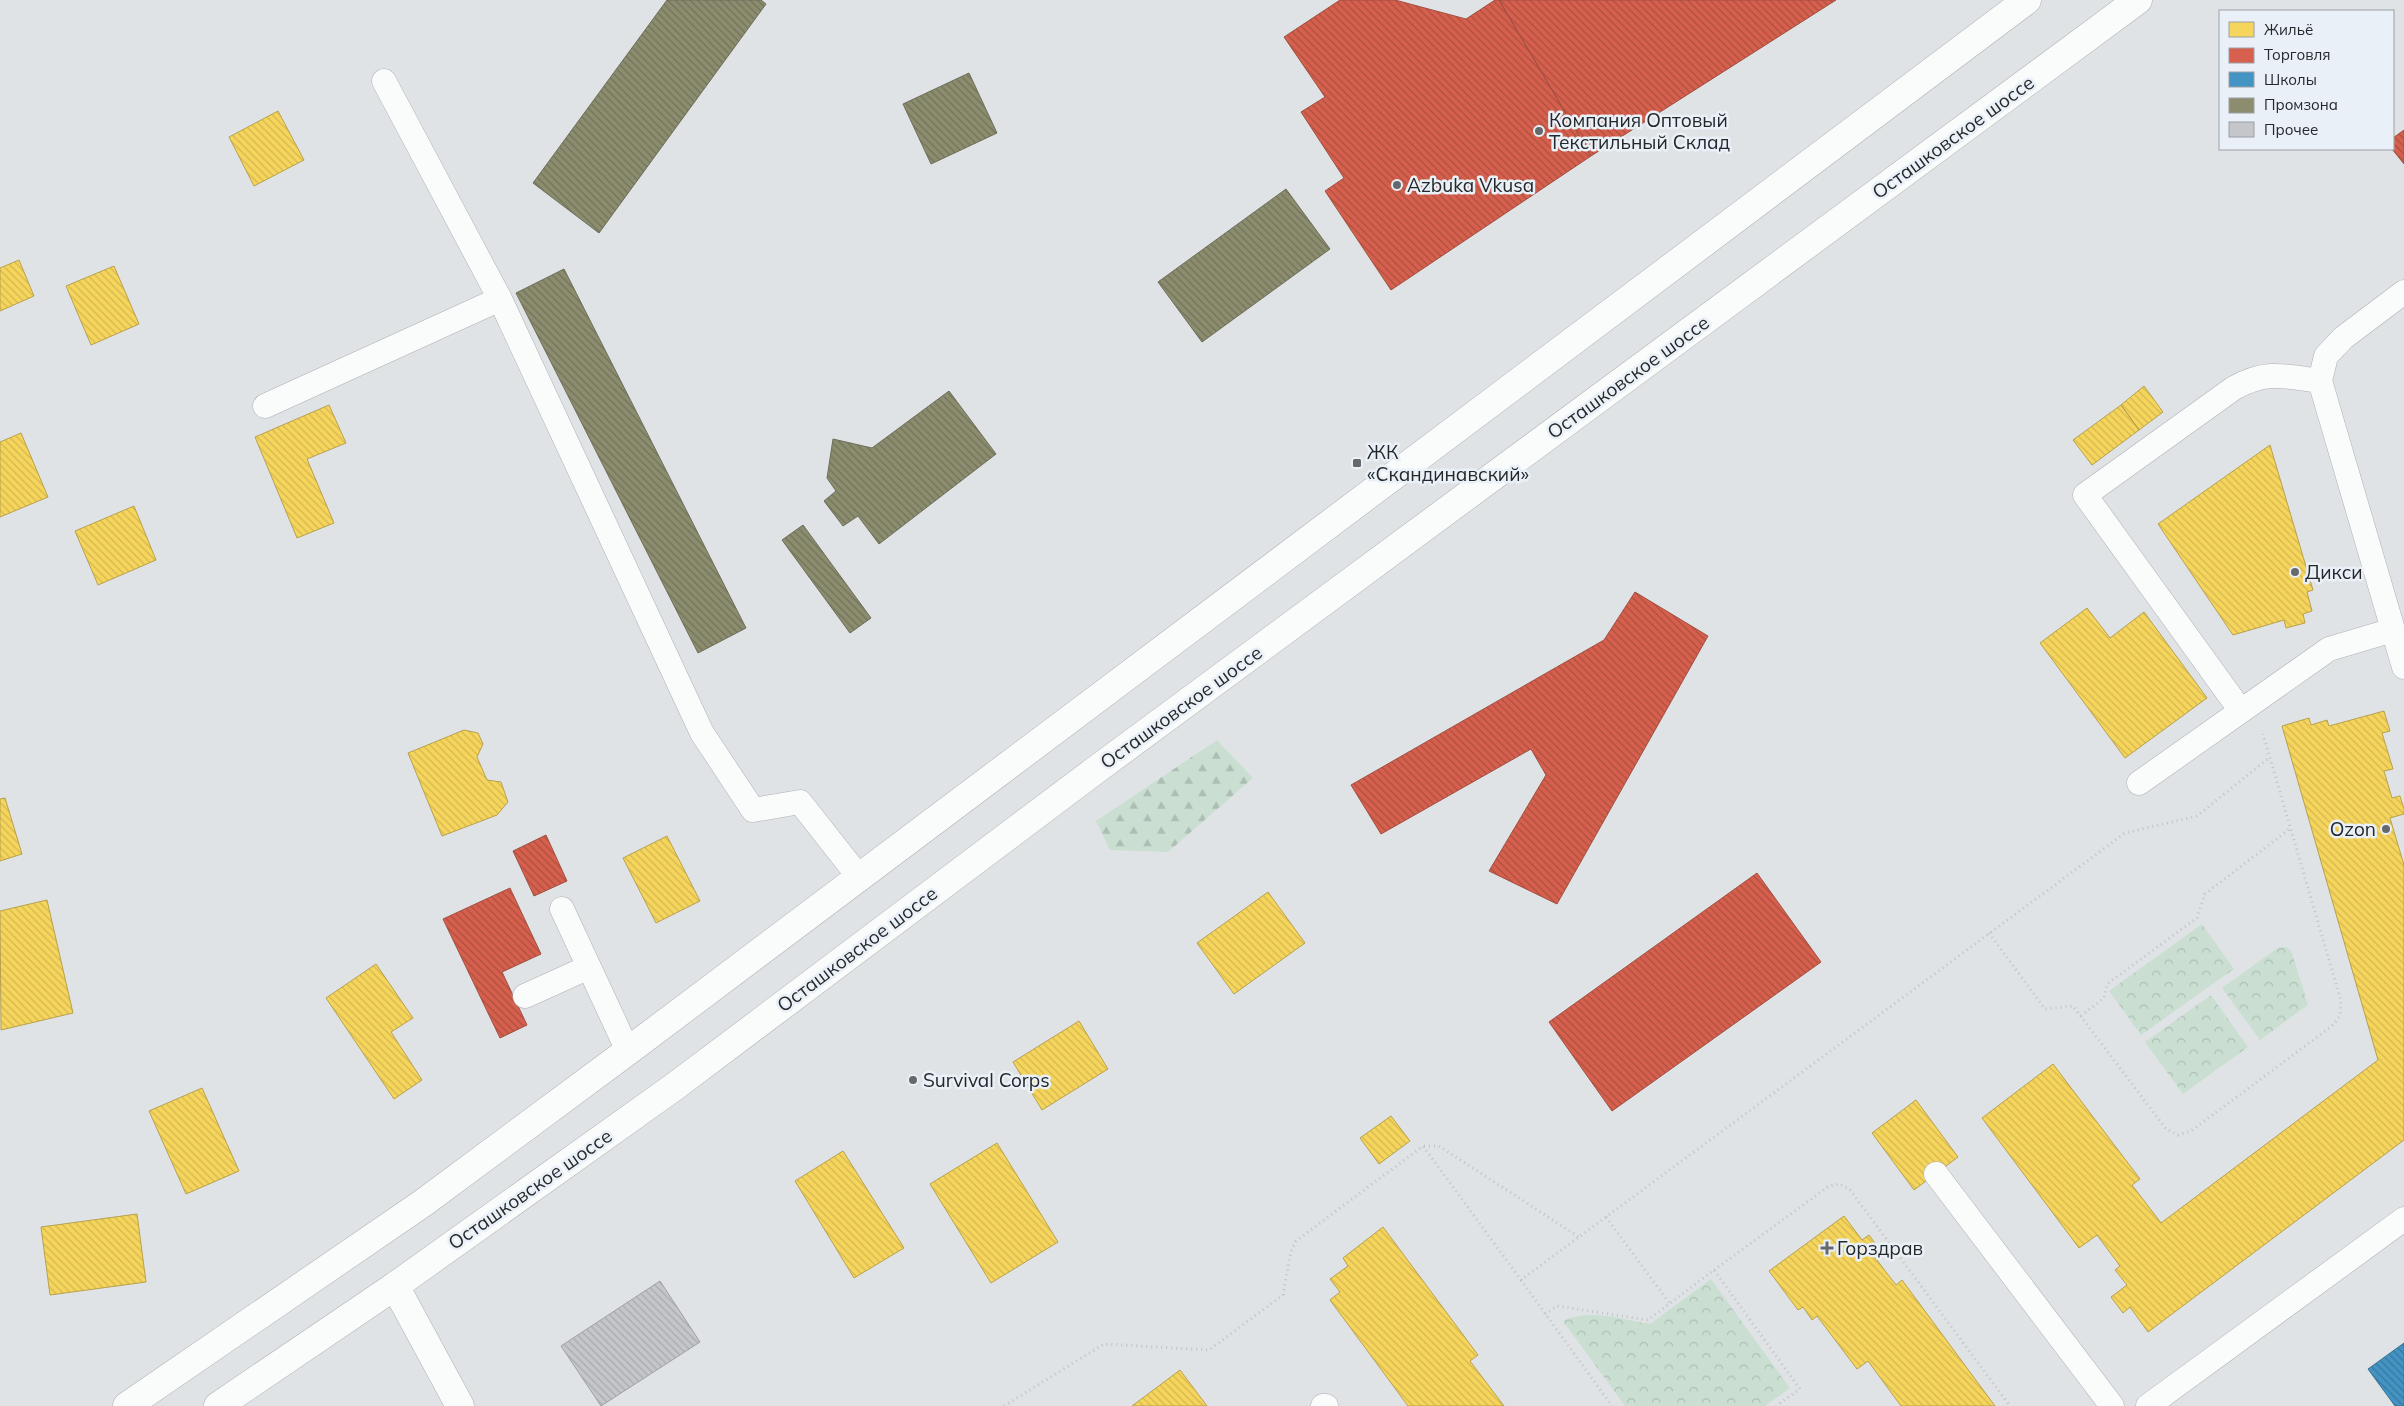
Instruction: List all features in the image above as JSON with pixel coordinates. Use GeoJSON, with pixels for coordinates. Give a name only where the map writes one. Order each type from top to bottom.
{"type":"FeatureCollection","features":[{"type":"Feature","properties":{"kind":"main road"},"geometry":{"type":"LineString","coordinates":[[127,1406],[423,1203],[2027,0]]}},
{"type":"Feature","properties":{"kind":"main road","name":"Осташковское шоссе"},"geometry":{"type":"LineString","coordinates":[[218,1406],[395,1286],[674,1087],[1085,778],[2138,0]]}},
{"type":"Feature","properties":{"kind":"main road"},"geometry":{"type":"LineString","coordinates":[[395,1286],[460,1406]]}},
{"type":"Feature","properties":{"kind":"lane"},"geometry":{"type":"LineString","coordinates":[[384,81],[500,299],[702,733],[753,810],[800,802],[859,877]]}},
{"type":"Feature","properties":{"kind":"lane"},"geometry":{"type":"LineString","coordinates":[[2404,292],[2343,338],[2326,356],[2320,381],[2404,666]]}},
{"type":"Feature","properties":{"kind":"lane"},"geometry":{"type":"LineString","coordinates":[[265,406],[500,299]]}},
{"type":"Feature","properties":{"kind":"lane"},"geometry":{"type":"LineString","coordinates":[[2248,707],[2086,495],[2234,388],[2253,378],[2276,375],[2320,381]]}},
{"type":"Feature","properties":{"kind":"lane"},"geometry":{"type":"LineString","coordinates":[[2139,783],[2329,650],[2393,630]]}},
{"type":"Feature","properties":{"kind":"lane"},"geometry":{"type":"LineString","coordinates":[[562,909],[628,1051]]}},
{"type":"Feature","properties":{"kind":"lane"},"geometry":{"type":"LineString","coordinates":[[525,996],[589,967]]}},
{"type":"Feature","properties":{"kind":"lane"},"geometry":{"type":"LineString","coordinates":[[1936,1174],[2112,1406]]}},
{"type":"Feature","properties":{"kind":"lane"},"geometry":{"type":"LineString","coordinates":[[2148,1406],[2404,1219]]}},
{"type":"Feature","properties":{"kind":"path"},"geometry":{"type":"LineString","coordinates":[[1989,933],[2045,1009],[2074,1006],[2166,1129],[2178,1135],[2191,1131],[2332,1026],[2340,1016],[2341,1001],[2270,757],[2248,707]]}},
{"type":"Feature","properties":{"kind":"path"},"geometry":{"type":"LineString","coordinates":[[1521,1280],[2125,833],[2196,816],[2270,757]]}},
{"type":"Feature","properties":{"kind":"path"},"geometry":{"type":"LineString","coordinates":[[2081,1016],[2104,998],[2107,984],[2197,918],[2205,894],[2291,828]]}},
{"type":"Feature","properties":{"kind":"path"},"geometry":{"type":"LineString","coordinates":[[1004,1406],[1104,1344],[1200,1350],[1217,1346],[1284,1295],[1291,1251],[1296,1241],[1423,1146],[1439,1146],[1579,1237]]}},
{"type":"Feature","properties":{"kind":"path"},"geometry":{"type":"LineString","coordinates":[[1423,1146],[1612,1406]]}},
{"type":"Feature","properties":{"kind":"path"},"geometry":{"type":"LineString","coordinates":[[1545,1314],[1556,1306],[1648,1320],[1828,1186],[1840,1184],[1850,1190],[2010,1406]]}},
{"type":"Feature","properties":{"kind":"path"},"geometry":{"type":"LineString","coordinates":[[1606,1216],[1670,1304]]}},
{"type":"Feature","properties":{"kind":"path"},"geometry":{"type":"LineString","coordinates":[[1714,1270],[1800,1388],[1776,1406]]}},
{"type":"Feature","properties":{"kind":"green space"},"geometry":{"type":"Polygon","coordinates":[[[1217,740],[1253,778],[1168,852],[1110,850],[1096,821],[1217,740]]]}},
{"type":"Feature","properties":{"kind":"green space"},"geometry":{"type":"Polygon","coordinates":[[[2202,924],[2234,969],[2141,1035],[2109,991],[2202,924]]]}},
{"type":"Feature","properties":{"kind":"green space"},"geometry":{"type":"Polygon","coordinates":[[[2279,947],[2287,947],[2292,953],[2308,1005],[2260,1040],[2222,988],[2279,947]]]}},
{"type":"Feature","properties":{"kind":"green space"},"geometry":{"type":"Polygon","coordinates":[[[2211,995],[2248,1047],[2183,1094],[2145,1042],[2211,995]]]}},
{"type":"Feature","properties":{"kind":"green space"},"geometry":{"type":"Polygon","coordinates":[[[1711,1279],[1790,1388],[1765,1406],[1625,1406],[1563,1321],[1573,1317],[1595,1315],[1617,1317],[1650,1324],[1711,1279]]]}},
{"type":"Feature","properties":{"kind":"building: Жильё"},"geometry":{"type":"Polygon","coordinates":[[[278,111],[304,160],[254,186],[229,137],[278,111]]]}},
{"type":"Feature","properties":{"kind":"building: Жильё"},"geometry":{"type":"Polygon","coordinates":[[[19,260],[34,296],[0,311],[0,268],[19,260]]]}},
{"type":"Feature","properties":{"kind":"building: Жильё"},"geometry":{"type":"Polygon","coordinates":[[[114,266],[139,324],[91,345],[66,286],[114,266]]]}},
{"type":"Feature","properties":{"kind":"building: Жильё"},"geometry":{"type":"Polygon","coordinates":[[[2144,386],[2163,412],[2139,430],[2121,405],[2144,386]]]}},
{"type":"Feature","properties":{"kind":"building: Жильё"},"geometry":{"type":"Polygon","coordinates":[[[329,405],[346,443],[307,459],[334,523],[297,538],[255,437],[329,405]]]}},
{"type":"Feature","properties":{"kind":"building: Жильё"},"geometry":{"type":"Polygon","coordinates":[[[2121,405],[2139,430],[2092,465],[2073,440],[2121,405]]]}},
{"type":"Feature","properties":{"kind":"building: Жильё"},"geometry":{"type":"Polygon","coordinates":[[[21,433],[48,497],[0,517],[0,442],[21,433]]]}},
{"type":"Feature","properties":{"kind":"building: Жильё"},"geometry":{"type":"Polygon","coordinates":[[[2270,445],[2313,590],[2307,592],[2312,611],[2303,614],[2305,623],[2286,628],[2284,620],[2233,635],[2158,524],[2270,445]]]}},
{"type":"Feature","properties":{"kind":"building: Жильё"},"geometry":{"type":"Polygon","coordinates":[[[134,506],[156,560],[98,585],[75,531],[134,506]]]}},
{"type":"Feature","properties":{"kind":"building: Жильё"},"geometry":{"type":"Polygon","coordinates":[[[2087,608],[2110,638],[2144,612],[2207,698],[2125,758],[2040,643],[2087,608]]]}},
{"type":"Feature","properties":{"kind":"building: Жильё"},"geometry":{"type":"Polygon","coordinates":[[[2384,711],[2390,731],[2382,733],[2393,769],[2384,771],[2392,798],[2400,796],[2404,809],[2404,814],[2390,818],[2404,865],[2404,1140],[2148,1332],[2130,1307],[2123,1313],[2111,1297],[2127,1285],[2115,1270],[2120,1266],[2097,1235],[2079,1248],[1982,1118],[2053,1064],[2140,1179],[2132,1185],[2161,1223],[2378,1060],[2282,726],[2309,718],[2311,725],[2327,720],[2329,726],[2384,711]]]}},
{"type":"Feature","properties":{"kind":"building: Жильё"},"geometry":{"type":"Polygon","coordinates":[[[464,730],[478,733],[483,744],[477,757],[487,780],[501,782],[508,802],[497,815],[442,836],[408,753],[464,730]]]}},
{"type":"Feature","properties":{"kind":"building: Жильё"},"geometry":{"type":"Polygon","coordinates":[[[5,798],[22,854],[0,861],[0,799],[5,798]]]}},
{"type":"Feature","properties":{"kind":"building: Жильё"},"geometry":{"type":"Polygon","coordinates":[[[667,836],[700,901],[656,923],[623,858],[667,836]]]}},
{"type":"Feature","properties":{"kind":"building: Жильё"},"geometry":{"type":"Polygon","coordinates":[[[1268,892],[1305,943],[1234,994],[1197,943],[1268,892]]]}},
{"type":"Feature","properties":{"kind":"building: Жильё"},"geometry":{"type":"Polygon","coordinates":[[[47,900],[73,1013],[1,1030],[0,911],[47,900]]]}},
{"type":"Feature","properties":{"kind":"building: Жильё"},"geometry":{"type":"Polygon","coordinates":[[[376,964],[413,1018],[391,1032],[422,1080],[394,1099],[326,998],[376,964]]]}},
{"type":"Feature","properties":{"kind":"building: Жильё"},"geometry":{"type":"Polygon","coordinates":[[[1079,1021],[1108,1069],[1042,1110],[1013,1062],[1079,1021]]]}},
{"type":"Feature","properties":{"kind":"building: Жильё"},"geometry":{"type":"Polygon","coordinates":[[[202,1088],[239,1171],[186,1194],[149,1111],[202,1088]]]}},
{"type":"Feature","properties":{"kind":"building: Жильё"},"geometry":{"type":"Polygon","coordinates":[[[1916,1100],[1958,1157],[1914,1190],[1872,1133],[1916,1100]]]}},
{"type":"Feature","properties":{"kind":"building: Жильё"},"geometry":{"type":"Polygon","coordinates":[[[1391,1116],[1410,1141],[1379,1164],[1360,1138],[1391,1116]]]}},
{"type":"Feature","properties":{"kind":"building: Жильё"},"geometry":{"type":"Polygon","coordinates":[[[997,1143],[1058,1242],[991,1283],[930,1184],[997,1143]]]}},
{"type":"Feature","properties":{"kind":"building: Жильё"},"geometry":{"type":"Polygon","coordinates":[[[843,1151],[904,1248],[854,1278],[795,1181],[843,1151]]]}},
{"type":"Feature","properties":{"kind":"building: Жильё"},"geometry":{"type":"Polygon","coordinates":[[[137,1214],[146,1282],[50,1295],[41,1227],[137,1214]]]}},
{"type":"Feature","properties":{"kind":"building: Жильё"},"geometry":{"type":"Polygon","coordinates":[[[1844,1216],[1862,1240],[1869,1235],[1880,1250],[1873,1255],[1896,1285],[1902,1280],[1995,1406],[1901,1406],[1868,1361],[1857,1369],[1817,1316],[1812,1320],[1803,1307],[1798,1310],[1769,1271],[1844,1216]]]}},
{"type":"Feature","properties":{"kind":"building: Жильё"},"geometry":{"type":"Polygon","coordinates":[[[1383,1227],[1478,1355],[1470,1361],[1504,1406],[1408,1406],[1330,1300],[1340,1292],[1330,1279],[1348,1266],[1343,1258],[1383,1227]]]}},
{"type":"Feature","properties":{"kind":"building: Жильё"},"geometry":{"type":"Polygon","coordinates":[[[1180,1370],[1207,1406],[1132,1406],[1180,1370]]]}},
{"type":"Feature","properties":{"kind":"building: Торговля"},"geometry":{"type":"Polygon","coordinates":[[[1340,0],[1395,0],[1466,19],[1495,0],[1499,0],[1591,156],[1391,290],[1325,191],[1344,178],[1301,112],[1325,97],[1284,37],[1340,0]]]}},
{"type":"Feature","properties":{"kind":"building: Торговля"},"geometry":{"type":"Polygon","coordinates":[[[1499,0],[1836,0],[1591,156],[1499,0]]]}},
{"type":"Feature","properties":{"kind":"building: Торговля"},"geometry":{"type":"Polygon","coordinates":[[[2404,130],[2404,164],[2393,150],[2394,137],[2404,130]]]}},
{"type":"Feature","properties":{"kind":"building: Торговля"},"geometry":{"type":"Polygon","coordinates":[[[1635,592],[1708,636],[1557,904],[1489,871],[1546,775],[1531,749],[1381,834],[1351,785],[1604,640],[1635,592]]]}},
{"type":"Feature","properties":{"kind":"building: Торговля"},"geometry":{"type":"Polygon","coordinates":[[[546,835],[567,881],[534,896],[513,851],[546,835]]]}},
{"type":"Feature","properties":{"kind":"building: Торговля"},"geometry":{"type":"Polygon","coordinates":[[[1757,873],[1821,962],[1612,1111],[1549,1022],[1757,873]]]}},
{"type":"Feature","properties":{"kind":"building: Торговля"},"geometry":{"type":"Polygon","coordinates":[[[510,888],[541,954],[502,972],[527,1025],[500,1038],[443,919],[510,888]]]}},
{"type":"Feature","properties":{"kind":"building: Школы"},"geometry":{"type":"Polygon","coordinates":[[[2404,1343],[2404,1406],[2395,1406],[2368,1369],[2404,1343]]]}},
{"type":"Feature","properties":{"kind":"building: Промзона"},"geometry":{"type":"Polygon","coordinates":[[[667,0],[761,0],[766,4],[599,233],[533,183],[667,0]]]}},
{"type":"Feature","properties":{"kind":"building: Промзона"},"geometry":{"type":"Polygon","coordinates":[[[969,73],[997,133],[931,164],[903,104],[969,73]]]}},
{"type":"Feature","properties":{"kind":"building: Промзона"},"geometry":{"type":"Polygon","coordinates":[[[1286,189],[1330,249],[1202,342],[1158,282],[1286,189]]]}},
{"type":"Feature","properties":{"kind":"building: Промзона"},"geometry":{"type":"Polygon","coordinates":[[[564,269],[746,628],[698,653],[516,293],[564,269]]]}},
{"type":"Feature","properties":{"kind":"building: Промзона"},"geometry":{"type":"Polygon","coordinates":[[[949,391],[996,454],[879,544],[858,516],[843,526],[824,501],[836,491],[827,478],[833,439],[872,448],[949,391]]]}},
{"type":"Feature","properties":{"kind":"building: Промзона"},"geometry":{"type":"Polygon","coordinates":[[[803,525],[871,618],[850,633],[782,540],[803,525]]]}},
{"type":"Feature","properties":{"kind":"building: Прочее"},"geometry":{"type":"Polygon","coordinates":[[[660,1281],[700,1342],[601,1406],[561,1346],[660,1281]]]}},
{"type":"Feature","properties":{"kind":"place","name":"Компания Оптовый Текстильный Склад"},"geometry":{"type":"Point","coordinates":[1539,131]}},
{"type":"Feature","properties":{"kind":"place","name":"Azbuka Vkusa"},"geometry":{"type":"Point","coordinates":[1397,185]}},
{"type":"Feature","properties":{"kind":"place","name":"ЖК «Скандинавский»"},"geometry":{"type":"Point","coordinates":[1357,463]}},
{"type":"Feature","properties":{"kind":"place","name":"Дикси"},"geometry":{"type":"Point","coordinates":[2295,572]}},
{"type":"Feature","properties":{"kind":"place","name":"Ozon"},"geometry":{"type":"Point","coordinates":[2386,829]}},
{"type":"Feature","properties":{"kind":"place","name":"Survival Corps"},"geometry":{"type":"Point","coordinates":[913,1080]}},
{"type":"Feature","properties":{"kind":"place","name":"Горздрав"},"geometry":{"type":"Point","coordinates":[1827,1248]}}]}
